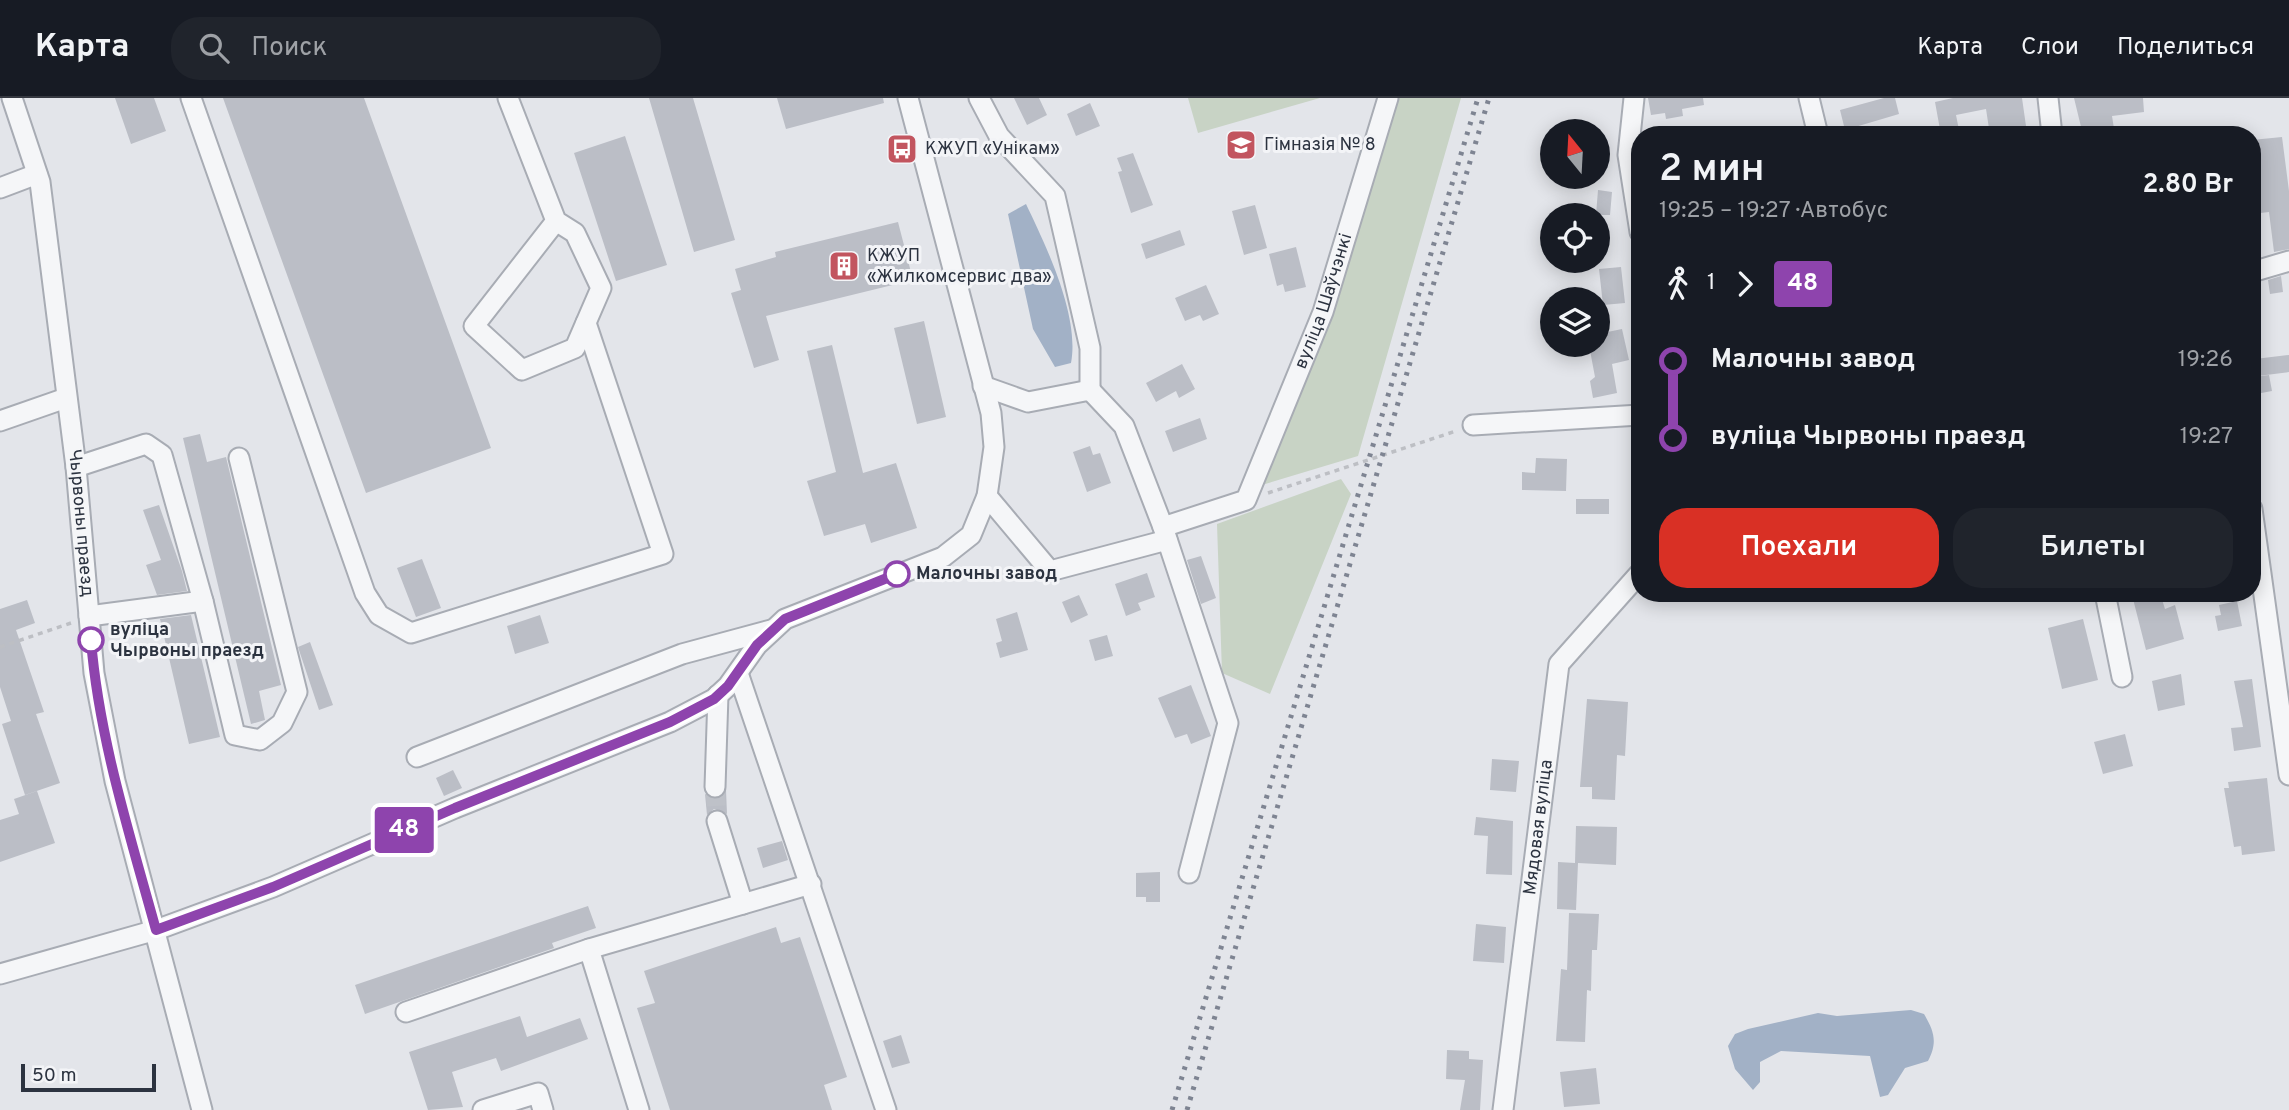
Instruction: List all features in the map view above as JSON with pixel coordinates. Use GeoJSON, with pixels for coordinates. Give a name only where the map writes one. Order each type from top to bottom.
{"type":"FeatureCollection","features":[{"type":"Feature","properties":{"kind":"street","name":"Чырвоны праезд"},"geometry":{"type":"LineString","coordinates":[[12,98],[37,174],[76,467],[94,673],[115,781],[202,1110]]}},
{"type":"Feature","properties":{"kind":"street"},"geometry":{"type":"LineString","coordinates":[[191,98],[365,593],[379,615],[411,633],[663,554],[586,323]]}},
{"type":"Feature","properties":{"kind":"street"},"geometry":{"type":"LineString","coordinates":[[508,98],[556,221],[575,233],[601,288],[575,348],[522,370],[474,326],[556,221]]}},
{"type":"Feature","properties":{"kind":"street"},"geometry":{"type":"LineString","coordinates":[[0,974],[156,930],[273,887],[455,808],[670,722],[718,695],[738,673],[757,645],[772,630],[803,609],[943,557],[971,535],[987,496],[994,447],[984,386],[908,98]]}},
{"type":"Feature","properties":{"kind":"street"},"geometry":{"type":"LineString","coordinates":[[979,98],[999,136],[1055,196],[1090,348],[1090,390],[1124,426],[1165,534],[1228,723],[1189,873]]}},
{"type":"Feature","properties":{"kind":"street","name":"вуліца Шаўчэнкі"},"geometry":{"type":"LineString","coordinates":[[1246,500],[1323,312],[1388,98]]}},
{"type":"Feature","properties":{"kind":"street"},"geometry":{"type":"LineString","coordinates":[[1631,126],[1634,98]]}},
{"type":"Feature","properties":{"kind":"street"},"geometry":{"type":"LineString","coordinates":[[1809,98],[1816,126]]}},
{"type":"Feature","properties":{"kind":"street"},"geometry":{"type":"LineString","coordinates":[[2048,98],[2051,126]]}},
{"type":"Feature","properties":{"kind":"street"},"geometry":{"type":"LineString","coordinates":[[1631,127],[1628,156],[1631,175]]}},
{"type":"Feature","properties":{"kind":"street"},"geometry":{"type":"LineString","coordinates":[[0,188],[37,174]]}},
{"type":"Feature","properties":{"kind":"street"},"geometry":{"type":"LineString","coordinates":[[2261,269],[2289,261]]}},
{"type":"Feature","properties":{"kind":"street"},"geometry":{"type":"LineString","coordinates":[[984,386],[1028,402],[1090,390]]}},
{"type":"Feature","properties":{"kind":"street"},"geometry":{"type":"LineString","coordinates":[[0,421],[66,398]]}},
{"type":"Feature","properties":{"kind":"street"},"geometry":{"type":"LineString","coordinates":[[1473,425],[1631,416]]}},
{"type":"Feature","properties":{"kind":"street"},"geometry":{"type":"LineString","coordinates":[[76,467],[146,444],[162,455],[203,601],[235,735],[260,740],[282,723],[297,692],[239,458]]}},
{"type":"Feature","properties":{"kind":"street"},"geometry":{"type":"LineString","coordinates":[[987,496],[1050,571],[1165,534],[1246,500]]}},
{"type":"Feature","properties":{"kind":"street"},"geometry":{"type":"LineString","coordinates":[[2261,574],[2289,775]]}},
{"type":"Feature","properties":{"kind":"street","name":"Мядовая вуліца"},"geometry":{"type":"LineString","coordinates":[[1503,1110],[1559,664],[1631,583]]}},
{"type":"Feature","properties":{"kind":"street"},"geometry":{"type":"LineString","coordinates":[[89,616],[203,601]]}},
{"type":"Feature","properties":{"kind":"street"},"geometry":{"type":"LineString","coordinates":[[2107,602],[2122,677]]}},
{"type":"Feature","properties":{"kind":"street"},"geometry":{"type":"LineString","coordinates":[[417,757],[682,654],[772,630]]}},
{"type":"Feature","properties":{"kind":"street"},"geometry":{"type":"LineString","coordinates":[[738,673],[886,1110]]}},
{"type":"Feature","properties":{"kind":"street"},"geometry":{"type":"LineString","coordinates":[[715,787],[718,695]]}},
{"type":"Feature","properties":{"kind":"street"},"geometry":{"type":"LineString","coordinates":[[717,821],[743,904]]}},
{"type":"Feature","properties":{"kind":"street"},"geometry":{"type":"LineString","coordinates":[[406,1012],[589,949],[811,884]]}},
{"type":"Feature","properties":{"kind":"street"},"geometry":{"type":"LineString","coordinates":[[589,949],[639,1110]]}},
{"type":"Feature","properties":{"kind":"street"},"geometry":{"type":"LineString","coordinates":[[483,1110],[538,1093],[543,1110]]}},
{"type":"Feature","properties":{"kind":"path"},"geometry":{"type":"LineString","coordinates":[[1246,500],[1473,425]]}},
{"type":"Feature","properties":{"kind":"path"},"geometry":{"type":"LineString","coordinates":[[0,647],[89,616]]}},
{"type":"Feature","properties":{"kind":"green space"},"geometry":{"type":"Polygon","coordinates":[[[1188,98],[1320,98],[1198,133],[1188,98]]]}},
{"type":"Feature","properties":{"kind":"green space"},"geometry":{"type":"Polygon","coordinates":[[[1394,98],[1461,98],[1358,456],[1262,485],[1394,98]]]}},
{"type":"Feature","properties":{"kind":"green space"},"geometry":{"type":"Polygon","coordinates":[[[1341,479],[1351,494],[1270,694],[1222,673],[1217,524],[1341,479]]]}},
{"type":"Feature","properties":{"kind":"water"},"geometry":{"type":"Polygon","coordinates":[[[1026,204],[1059,282],[1071,324],[1071,363],[1055,367],[1033,329],[1008,214],[1026,204]]]}},
{"type":"Feature","properties":{"kind":"water"},"geometry":{"type":"Polygon","coordinates":[[[1911,1010],[1924,1014],[1930,1026],[1934,1037],[1931,1054],[1928,1061],[1905,1068],[1888,1095],[1880,1097],[1870,1056],[1781,1051],[1760,1062],[1760,1082],[1753,1090],[1735,1069],[1728,1046],[1735,1034],[1748,1029],[1818,1013],[1837,1016],[1911,1010]]]}},
{"type":"Feature","properties":{"kind":"building"},"geometry":{"type":"Polygon","coordinates":[[[115,98],[154,98],[166,131],[131,144],[115,98]]]}},
{"type":"Feature","properties":{"kind":"building"},"geometry":{"type":"Polygon","coordinates":[[[223,98],[364,98],[491,448],[366,493],[223,98]]]}},
{"type":"Feature","properties":{"kind":"building"},"geometry":{"type":"Polygon","coordinates":[[[649,98],[693,98],[735,240],[694,252],[649,98]]]}},
{"type":"Feature","properties":{"kind":"building"},"geometry":{"type":"Polygon","coordinates":[[[777,98],[883,98],[884,103],[786,129],[777,98]]]}},
{"type":"Feature","properties":{"kind":"building"},"geometry":{"type":"Polygon","coordinates":[[[1014,98],[1039,98],[1047,115],[1027,125],[1014,98]]]}},
{"type":"Feature","properties":{"kind":"building"},"geometry":{"type":"Polygon","coordinates":[[[1648,98],[1703,98],[1704,105],[1682,109],[1683,116],[1666,119],[1665,113],[1651,115],[1648,98]]]}},
{"type":"Feature","properties":{"kind":"building"},"geometry":{"type":"Polygon","coordinates":[[[1884,98],[1895,98],[1899,114],[1858,126],[1844,126],[1840,110],[1884,98]]]}},
{"type":"Feature","properties":{"kind":"building"},"geometry":{"type":"Polygon","coordinates":[[[1953,98],[2022,98],[2026,126],[1989,126],[1986,109],[1956,115],[1958,126],[1939,126],[1935,102],[1953,98]]]}},
{"type":"Feature","properties":{"kind":"building"},"geometry":{"type":"Polygon","coordinates":[[[2074,98],[2143,98],[2144,112],[2112,116],[2114,126],[2081,126],[2074,98]]]}},
{"type":"Feature","properties":{"kind":"building"},"geometry":{"type":"Polygon","coordinates":[[[1090,103],[1100,126],[1076,136],[1067,114],[1090,103]]]}},
{"type":"Feature","properties":{"kind":"building"},"geometry":{"type":"Polygon","coordinates":[[[625,136],[667,265],[616,281],[574,153],[625,136]]]}},
{"type":"Feature","properties":{"kind":"building"},"geometry":{"type":"Polygon","coordinates":[[[2282,137],[2289,191],[2289,249],[2274,252],[2269,212],[2261,213],[2261,139],[2282,137]]]}},
{"type":"Feature","properties":{"kind":"building"},"geometry":{"type":"Polygon","coordinates":[[[1133,153],[1153,205],[1131,213],[1118,172],[1122,171],[1117,158],[1133,153]]]}},
{"type":"Feature","properties":{"kind":"building"},"geometry":{"type":"Polygon","coordinates":[[[1598,190],[1612,192],[1610,215],[1610,203],[1597,203],[1598,190]]]}},
{"type":"Feature","properties":{"kind":"building"},"geometry":{"type":"Polygon","coordinates":[[[1255,205],[1267,248],[1244,255],[1232,211],[1255,205]]]}},
{"type":"Feature","properties":{"kind":"building","name":"КЖУП «Жилкомсервис два»"},"geometry":{"type":"Polygon","coordinates":[[[898,222],[913,280],[766,316],[779,360],[754,368],[731,293],[741,290],[735,269],[776,257],[775,252],[898,222]]]}},
{"type":"Feature","properties":{"kind":"building"},"geometry":{"type":"Polygon","coordinates":[[[1180,230],[1185,245],[1146,259],[1141,244],[1180,230]]]}},
{"type":"Feature","properties":{"kind":"building"},"geometry":{"type":"Polygon","coordinates":[[[1296,247],[1306,287],[1285,292],[1283,284],[1277,286],[1269,254],[1296,247]]]}},
{"type":"Feature","properties":{"kind":"building"},"geometry":{"type":"Polygon","coordinates":[[[1621,267],[1625,303],[1610,304],[1610,287],[1601,287],[1599,273],[1610,273],[1610,268],[1621,267]]]}},
{"type":"Feature","properties":{"kind":"building"},"geometry":{"type":"Polygon","coordinates":[[[2281,276],[2283,292],[2270,294],[2268,280],[2281,276]]]}},
{"type":"Feature","properties":{"kind":"building"},"geometry":{"type":"Polygon","coordinates":[[[1206,285],[1219,314],[1203,321],[1200,315],[1185,321],[1175,298],[1206,285]]]}},
{"type":"Feature","properties":{"kind":"building"},"geometry":{"type":"Polygon","coordinates":[[[924,321],[946,417],[917,424],[894,328],[924,321]]]}},
{"type":"Feature","properties":{"kind":"building"},"geometry":{"type":"Polygon","coordinates":[[[1622,329],[1629,360],[1612,364],[1617,393],[1593,398],[1590,381],[1595,377],[1591,357],[1610,357],[1610,332],[1622,329]]]}},
{"type":"Feature","properties":{"kind":"building"},"geometry":{"type":"Polygon","coordinates":[[[832,345],[863,473],[896,463],[917,528],[871,543],[865,524],[824,536],[807,481],[836,472],[807,351],[832,345]]]}},
{"type":"Feature","properties":{"kind":"building"},"geometry":{"type":"Polygon","coordinates":[[[2289,355],[2289,372],[2261,376],[2261,358],[2289,355]]]}},
{"type":"Feature","properties":{"kind":"building"},"geometry":{"type":"Polygon","coordinates":[[[1182,364],[1195,389],[1179,398],[1176,391],[1156,402],[1146,383],[1182,364]]]}},
{"type":"Feature","properties":{"kind":"building"},"geometry":{"type":"Polygon","coordinates":[[[2269,375],[2272,391],[2261,393],[2261,376],[2269,375]]]}},
{"type":"Feature","properties":{"kind":"building"},"geometry":{"type":"Polygon","coordinates":[[[1200,418],[1207,439],[1173,452],[1165,431],[1200,418]]]}},
{"type":"Feature","properties":{"kind":"building"},"geometry":{"type":"Polygon","coordinates":[[[200,434],[207,462],[226,457],[281,685],[259,691],[265,720],[251,724],[183,438],[200,434]]]}},
{"type":"Feature","properties":{"kind":"building"},"geometry":{"type":"Polygon","coordinates":[[[1090,446],[1093,455],[1100,453],[1111,483],[1087,492],[1073,452],[1090,446]]]}},
{"type":"Feature","properties":{"kind":"building"},"geometry":{"type":"Polygon","coordinates":[[[1536,458],[1567,459],[1566,491],[1522,490],[1522,472],[1535,473],[1536,458]]]}},
{"type":"Feature","properties":{"kind":"building"},"geometry":{"type":"Polygon","coordinates":[[[1576,499],[1609,499],[1609,514],[1576,514],[1576,499]]]}},
{"type":"Feature","properties":{"kind":"building"},"geometry":{"type":"Polygon","coordinates":[[[159,505],[187,591],[157,595],[146,565],[161,560],[143,510],[159,505]]]}},
{"type":"Feature","properties":{"kind":"building"},"geometry":{"type":"Polygon","coordinates":[[[1201,556],[1216,598],[1201,604],[1187,560],[1201,556]]]}},
{"type":"Feature","properties":{"kind":"building"},"geometry":{"type":"Polygon","coordinates":[[[422,559],[441,608],[416,617],[397,568],[422,559]]]}},
{"type":"Feature","properties":{"kind":"building"},"geometry":{"type":"Polygon","coordinates":[[[1147,573],[1155,597],[1138,603],[1141,610],[1126,616],[1115,584],[1147,573]]]}},
{"type":"Feature","properties":{"kind":"building"},"geometry":{"type":"Polygon","coordinates":[[[1079,595],[1088,615],[1071,623],[1062,602],[1079,595]]]}},
{"type":"Feature","properties":{"kind":"building"},"geometry":{"type":"Polygon","coordinates":[[[27,600],[35,623],[16,630],[44,712],[36,714],[60,783],[25,795],[2,724],[11,721],[0,687],[0,609],[27,600]]]}},
{"type":"Feature","properties":{"kind":"building"},"geometry":{"type":"Polygon","coordinates":[[[2134,602],[2163,602],[2165,609],[2175,605],[2184,639],[2146,650],[2134,602]]]}},
{"type":"Feature","properties":{"kind":"building"},"geometry":{"type":"Polygon","coordinates":[[[2237,602],[2242,626],[2218,631],[2215,616],[2221,615],[2219,605],[2237,602]]]}},
{"type":"Feature","properties":{"kind":"building"},"geometry":{"type":"Polygon","coordinates":[[[1017,612],[1028,650],[1000,658],[996,643],[1002,641],[996,619],[1017,612]]]}},
{"type":"Feature","properties":{"kind":"building"},"geometry":{"type":"Polygon","coordinates":[[[191,615],[220,737],[189,744],[160,619],[191,615]]]}},
{"type":"Feature","properties":{"kind":"building"},"geometry":{"type":"Polygon","coordinates":[[[540,615],[549,643],[515,654],[507,626],[540,615]]]}},
{"type":"Feature","properties":{"kind":"building"},"geometry":{"type":"Polygon","coordinates":[[[2083,619],[2098,680],[2062,689],[2048,628],[2083,619]]]}},
{"type":"Feature","properties":{"kind":"building"},"geometry":{"type":"Polygon","coordinates":[[[1107,635],[1113,656],[1095,661],[1089,640],[1107,635]]]}},
{"type":"Feature","properties":{"kind":"building"},"geometry":{"type":"Polygon","coordinates":[[[310,642],[333,705],[319,710],[298,647],[310,642]]]}},
{"type":"Feature","properties":{"kind":"building"},"geometry":{"type":"Polygon","coordinates":[[[2181,674],[2185,705],[2158,711],[2152,681],[2181,674]]]}},
{"type":"Feature","properties":{"kind":"building"},"geometry":{"type":"Polygon","coordinates":[[[2252,679],[2261,747],[2234,751],[2231,728],[2243,727],[2234,681],[2252,679]]]}},
{"type":"Feature","properties":{"kind":"building"},"geometry":{"type":"Polygon","coordinates":[[[1191,685],[1211,736],[1191,744],[1187,734],[1175,738],[1158,698],[1191,685]]]}},
{"type":"Feature","properties":{"kind":"building"},"geometry":{"type":"Polygon","coordinates":[[[1587,699],[1628,702],[1625,756],[1617,755],[1615,800],[1592,799],[1592,787],[1580,787],[1587,699]]]}},
{"type":"Feature","properties":{"kind":"building"},"geometry":{"type":"Polygon","coordinates":[[[2125,734],[2133,766],[2103,774],[2094,742],[2125,734]]]}},
{"type":"Feature","properties":{"kind":"building"},"geometry":{"type":"Polygon","coordinates":[[[1492,759],[1519,761],[1516,792],[1490,790],[1492,759]]]}},
{"type":"Feature","properties":{"kind":"building"},"geometry":{"type":"Polygon","coordinates":[[[453,770],[462,788],[444,796],[436,778],[453,770]]]}},
{"type":"Feature","properties":{"kind":"building"},"geometry":{"type":"Polygon","coordinates":[[[2267,778],[2275,851],[2242,855],[2241,846],[2234,847],[2224,788],[2229,788],[2228,782],[2267,778]]]}},
{"type":"Feature","properties":{"kind":"building"},"geometry":{"type":"Polygon","coordinates":[[[726,790],[727,814],[714,809],[707,815],[705,794],[715,799],[726,790]]]}},
{"type":"Feature","properties":{"kind":"building"},"geometry":{"type":"Polygon","coordinates":[[[37,791],[55,843],[0,862],[0,820],[19,814],[14,799],[37,791]]]}},
{"type":"Feature","properties":{"kind":"building"},"geometry":{"type":"Polygon","coordinates":[[[1476,817],[1513,821],[1512,875],[1486,874],[1488,836],[1474,835],[1476,817]]]}},
{"type":"Feature","properties":{"kind":"building"},"geometry":{"type":"Polygon","coordinates":[[[1576,826],[1617,827],[1616,865],[1578,863],[1576,910],[1557,909],[1558,862],[1575,863],[1576,826]]]}},
{"type":"Feature","properties":{"kind":"building"},"geometry":{"type":"Polygon","coordinates":[[[782,841],[788,860],[763,868],[757,848],[782,841]]]}},
{"type":"Feature","properties":{"kind":"building"},"geometry":{"type":"Polygon","coordinates":[[[1160,872],[1160,902],[1146,902],[1146,897],[1136,897],[1136,873],[1160,872]]]}},
{"type":"Feature","properties":{"kind":"building"},"geometry":{"type":"Polygon","coordinates":[[[588,906],[596,928],[552,943],[554,948],[365,1014],[355,985],[588,906]]]}},
{"type":"Feature","properties":{"kind":"building"},"geometry":{"type":"Polygon","coordinates":[[[1569,913],[1599,914],[1597,950],[1592,950],[1591,991],[1587,990],[1585,1042],[1556,1041],[1561,969],[1567,970],[1569,913]]]}},
{"type":"Feature","properties":{"kind":"building"},"geometry":{"type":"Polygon","coordinates":[[[1476,924],[1506,927],[1504,963],[1473,961],[1476,924]]]}},
{"type":"Feature","properties":{"kind":"building"},"geometry":{"type":"Polygon","coordinates":[[[776,927],[781,943],[800,937],[847,1077],[824,1085],[832,1110],[670,1110],[637,1008],[655,1003],[644,971],[776,927]]]}},
{"type":"Feature","properties":{"kind":"building"},"geometry":{"type":"Polygon","coordinates":[[[520,1016],[527,1037],[580,1018],[588,1039],[501,1071],[496,1058],[452,1072],[463,1107],[428,1110],[409,1052],[520,1016]]]}},
{"type":"Feature","properties":{"kind":"building"},"geometry":{"type":"Polygon","coordinates":[[[901,1035],[910,1063],[892,1068],[883,1041],[901,1035]]]}},
{"type":"Feature","properties":{"kind":"building"},"geometry":{"type":"Polygon","coordinates":[[[1447,1050],[1469,1051],[1469,1059],[1483,1060],[1480,1110],[1460,1110],[1465,1080],[1446,1079],[1447,1050]]]}},
{"type":"Feature","properties":{"kind":"building"},"geometry":{"type":"Polygon","coordinates":[[[1596,1068],[1600,1104],[1564,1107],[1560,1072],[1596,1068]]]}},
{"type":"Feature","properties":{"kind":"tunnel"},"geometry":{"type":"LineString","coordinates":[[715,787],[717,821]]}},
{"type":"Feature","properties":{"kind":"railway"},"geometry":{"type":"LineString","coordinates":[[1172,1110],[1478,98]]}},
{"type":"Feature","properties":{"kind":"railway"},"geometry":{"type":"LineString","coordinates":[[1187,1110],[1489,98]]}},
{"type":"Feature","properties":{"kind":"bus line","name":"48"},"geometry":{"type":"LineString","coordinates":[[91,640],[94,673],[115,781],[156,930],[273,887],[455,808],[670,722],[714,699],[728,686],[757,645],[785,619],[803,609],[897,574]]}},
{"type":"Feature","properties":{"kind":"place","name":"Гімназія № 8"},"geometry":{"type":"Point","coordinates":[1241,145]}},
{"type":"Feature","properties":{"kind":"place","name":"КЖУП «Унікам»"},"geometry":{"type":"Point","coordinates":[902,149]}},
{"type":"Feature","properties":{"kind":"place","name":"КЖУП «Жилкомсервис два»"},"geometry":{"type":"Point","coordinates":[844,266]}},
{"type":"Feature","properties":{"kind":"place","name":"Малочны завод"},"geometry":{"type":"Point","coordinates":[897,574]}},
{"type":"Feature","properties":{"kind":"place","name":"вуліца Чырвоны праезд"},"geometry":{"type":"Point","coordinates":[91,640]}}]}
